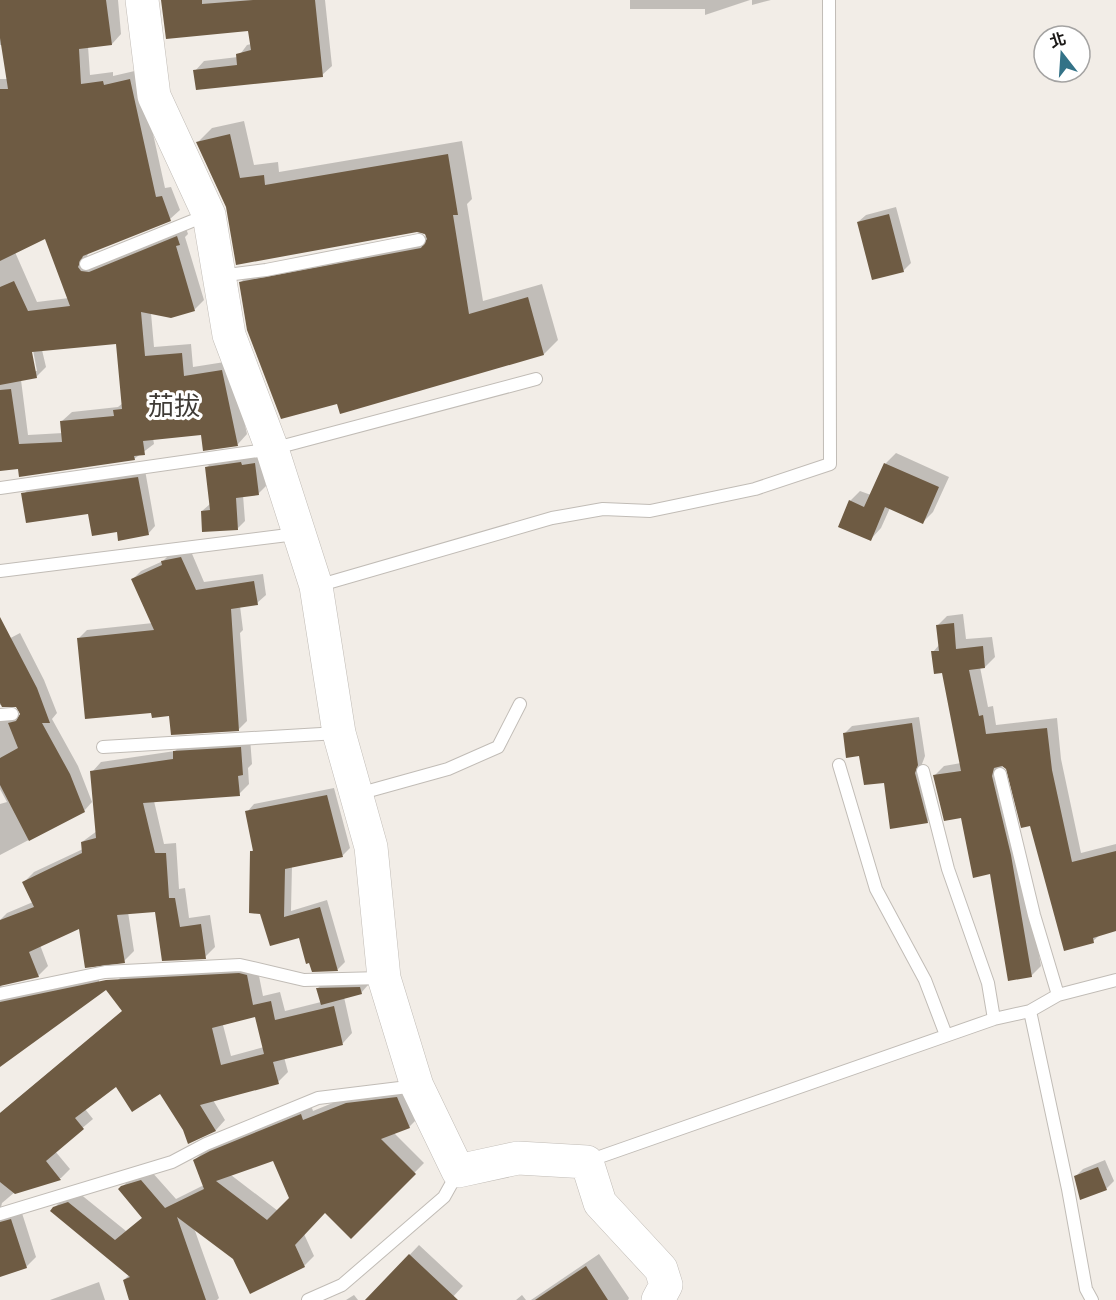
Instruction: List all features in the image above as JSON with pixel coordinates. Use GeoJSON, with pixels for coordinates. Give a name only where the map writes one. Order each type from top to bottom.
{"type":"FeatureCollection","features":[{"type":"Feature","properties":{"kind":"street"},"geometry":{"type":"LineString","coordinates":[[142,0],[154,96],[209,214],[229,334],[272,449],[316,586],[339,732],[371,847],[384,978],[417,1086],[458,1171],[518,1158],[587,1162],[600,1203],[661,1269],[666,1285],[658,1300]]}},
{"type":"Feature","properties":{"kind":"lane"},"geometry":{"type":"LineString","coordinates":[[316,586],[552,518],[603,509],[650,511],[755,489],[830,464],[829,0]]}},
{"type":"Feature","properties":{"kind":"lane"},"geometry":{"type":"LineString","coordinates":[[86,264],[209,214]]}},
{"type":"Feature","properties":{"kind":"lane"},"geometry":{"type":"LineString","coordinates":[[218,276],[266,270],[419,240]]}},
{"type":"Feature","properties":{"kind":"lane"},"geometry":{"type":"LineString","coordinates":[[0,489],[272,449],[536,379]]}},
{"type":"Feature","properties":{"kind":"lane"},"geometry":{"type":"LineString","coordinates":[[0,571],[299,534]]}},
{"type":"Feature","properties":{"kind":"lane"},"geometry":{"type":"LineString","coordinates":[[356,795],[447,769],[498,747],[520,704]]}},
{"type":"Feature","properties":{"kind":"lane"},"geometry":{"type":"LineString","coordinates":[[103,747],[339,732]]}},
{"type":"Feature","properties":{"kind":"lane"},"geometry":{"type":"LineString","coordinates":[[839,765],[876,889],[925,980],[946,1035]]}},
{"type":"Feature","properties":{"kind":"lane"},"geometry":{"type":"LineString","coordinates":[[923,771],[948,869],[988,983],[994,1019]]}},
{"type":"Feature","properties":{"kind":"lane"},"geometry":{"type":"LineString","coordinates":[[1000,774],[1034,915],[1058,995]]}},
{"type":"Feature","properties":{"kind":"lane"},"geometry":{"type":"LineString","coordinates":[[0,994],[105,972],[240,965],[304,980],[384,978]]}},
{"type":"Feature","properties":{"kind":"lane"},"geometry":{"type":"LineString","coordinates":[[587,1162],[946,1035],[994,1019],[1030,1011],[1058,995],[1116,980]]}},
{"type":"Feature","properties":{"kind":"lane"},"geometry":{"type":"LineString","coordinates":[[1030,1011],[1068,1189],[1086,1288],[1092,1300]]}},
{"type":"Feature","properties":{"kind":"lane"},"geometry":{"type":"LineString","coordinates":[[0,1214],[172,1162],[206,1144],[318,1098],[417,1086]]}},
{"type":"Feature","properties":{"kind":"lane"},"geometry":{"type":"LineString","coordinates":[[308,1300],[342,1285],[444,1197],[458,1171]]}},
{"type":"Feature","properties":{"kind":"building"},"geometry":{"type":"Polygon","coordinates":[[[0,0],[106,0],[112,45],[79,49],[81,84],[103,81],[104,85],[130,79],[156,197],[162,196],[171,221],[83,256],[78,267],[81,271],[89,272],[177,236],[180,245],[176,246],[195,311],[171,318],[141,312],[145,356],[182,353],[184,376],[222,370],[238,446],[203,451],[201,435],[143,441],[145,455],[134,456],[135,460],[19,477],[18,469],[0,471],[0,390],[11,389],[19,444],[62,442],[60,421],[114,416],[113,410],[122,409],[116,344],[32,352],[37,378],[0,385],[0,287],[14,281],[28,311],[70,306],[45,239],[0,261],[0,89],[8,89],[0,38],[0,0]]]}},
{"type":"Feature","properties":{"kind":"building"},"geometry":{"type":"Polygon","coordinates":[[[161,0],[202,0],[202,4],[253,0],[315,0],[323,77],[196,90],[193,70],[237,65],[236,54],[251,50],[248,31],[166,39],[161,0]]]}},
{"type":"Feature","properties":{"kind":"building"},"geometry":{"type":"Polygon","coordinates":[[[230,134],[240,178],[264,175],[265,185],[448,154],[458,215],[453,215],[469,314],[528,297],[544,355],[340,414],[337,404],[281,419],[247,330],[239,282],[421,248],[427,239],[425,234],[417,232],[236,265],[226,207],[196,142],[230,134]]]}},
{"type":"Feature","properties":{"kind":"building"},"geometry":{"type":"Polygon","coordinates":[[[889,214],[904,272],[872,280],[857,222],[889,214]]]}},
{"type":"Feature","properties":{"kind":"building"},"geometry":{"type":"Polygon","coordinates":[[[241,462],[242,465],[255,463],[259,495],[236,498],[238,530],[202,532],[201,511],[210,510],[205,467],[241,462]]]}},
{"type":"Feature","properties":{"kind":"building"},"geometry":{"type":"Polygon","coordinates":[[[884,463],[939,487],[923,524],[885,507],[871,541],[838,527],[849,500],[864,507],[884,463]]]}},
{"type":"Feature","properties":{"kind":"building"},"geometry":{"type":"Polygon","coordinates":[[[138,477],[149,535],[118,541],[117,532],[92,536],[88,514],[26,523],[21,493],[138,477]]]}},
{"type":"Feature","properties":{"kind":"building"},"geometry":{"type":"Polygon","coordinates":[[[181,557],[196,590],[254,581],[258,605],[231,609],[239,731],[171,735],[169,716],[152,718],[151,713],[85,719],[77,638],[154,630],[131,579],[162,565],[161,561],[181,557]]]}},
{"type":"Feature","properties":{"kind":"building"},"geometry":{"type":"Polygon","coordinates":[[[0,617],[37,688],[50,723],[42,723],[70,774],[85,812],[29,841],[0,785],[0,758],[18,748],[8,723],[16,721],[20,714],[16,707],[2,707],[0,703],[0,617]]]}},
{"type":"Feature","properties":{"kind":"building"},"geometry":{"type":"Polygon","coordinates":[[[954,623],[956,649],[983,646],[985,668],[969,670],[979,716],[983,715],[986,734],[1047,728],[1052,770],[1072,862],[1116,851],[1116,931],[1093,938],[1094,943],[1064,951],[1030,826],[1021,828],[1006,769],[1002,766],[994,768],[992,776],[1011,855],[1032,977],[1008,981],[990,874],[973,878],[961,818],[944,821],[933,775],[961,771],[942,673],[934,674],[931,651],[939,651],[936,625],[954,623]]]}},
{"type":"Feature","properties":{"kind":"building"},"geometry":{"type":"Polygon","coordinates":[[[912,723],[918,765],[915,773],[928,823],[890,829],[884,783],[864,785],[859,756],[846,758],[843,733],[912,723]]]}},
{"type":"Feature","properties":{"kind":"building"},"geometry":{"type":"Polygon","coordinates":[[[241,747],[243,775],[238,776],[240,796],[143,803],[155,853],[166,853],[169,898],[175,898],[180,927],[201,924],[206,959],[162,961],[155,912],[117,915],[125,963],[85,968],[79,929],[29,952],[39,977],[0,986],[0,920],[34,907],[22,882],[82,853],[81,842],[96,838],[90,771],[173,759],[173,751],[241,747]]]}},
{"type":"Feature","properties":{"kind":"building"},"geometry":{"type":"Polygon","coordinates":[[[327,795],[343,857],[285,869],[284,917],[320,907],[338,971],[312,972],[309,963],[306,964],[299,938],[270,946],[260,914],[249,913],[250,851],[253,851],[245,811],[327,795]]]}},
{"type":"Feature","properties":{"kind":"building"},"geometry":{"type":"Polygon","coordinates":[[[239,973],[247,975],[253,1005],[271,1001],[275,1020],[334,1006],[343,1045],[273,1062],[279,1084],[200,1105],[216,1131],[188,1144],[183,1130],[160,1094],[132,1112],[116,1087],[75,1118],[84,1129],[46,1161],[61,1180],[15,1194],[0,1182],[0,1113],[122,1011],[106,990],[0,1067],[0,1002],[106,980],[239,973]],[[255,1017],[212,1028],[221,1065],[264,1054],[255,1017]]]}},
{"type":"Feature","properties":{"kind":"building"},"geometry":{"type":"Polygon","coordinates":[[[360,987],[362,994],[321,1005],[316,988],[360,987]]]}},
{"type":"Feature","properties":{"kind":"building"},"geometry":{"type":"Polygon","coordinates":[[[397,1097],[410,1128],[381,1139],[416,1174],[351,1239],[325,1213],[295,1245],[305,1267],[250,1294],[233,1259],[177,1217],[206,1300],[129,1300],[123,1280],[130,1277],[50,1211],[53,1207],[68,1202],[115,1240],[142,1218],[118,1189],[121,1186],[141,1180],[165,1208],[204,1189],[193,1160],[301,1114],[303,1120],[346,1103],[397,1097]],[[273,1161],[216,1181],[267,1220],[289,1198],[273,1161]]]}},
{"type":"Feature","properties":{"kind":"building"},"geometry":{"type":"Polygon","coordinates":[[[1098,1167],[1107,1190],[1080,1200],[1074,1176],[1098,1167]]]}},
{"type":"Feature","properties":{"kind":"building"},"geometry":{"type":"Polygon","coordinates":[[[11,1219],[27,1268],[0,1277],[0,1222],[11,1219]]]}},
{"type":"Feature","properties":{"kind":"building"},"geometry":{"type":"Polygon","coordinates":[[[409,1254],[458,1300],[365,1300],[409,1254]]]}},
{"type":"Feature","properties":{"kind":"building"},"geometry":{"type":"Polygon","coordinates":[[[586,1266],[608,1300],[535,1300],[586,1266]]]}},
{"type":"Feature","properties":{"kind":"district","name":"茄拔"},"geometry":{"type":"Point","coordinates":[174,407]}}]}
